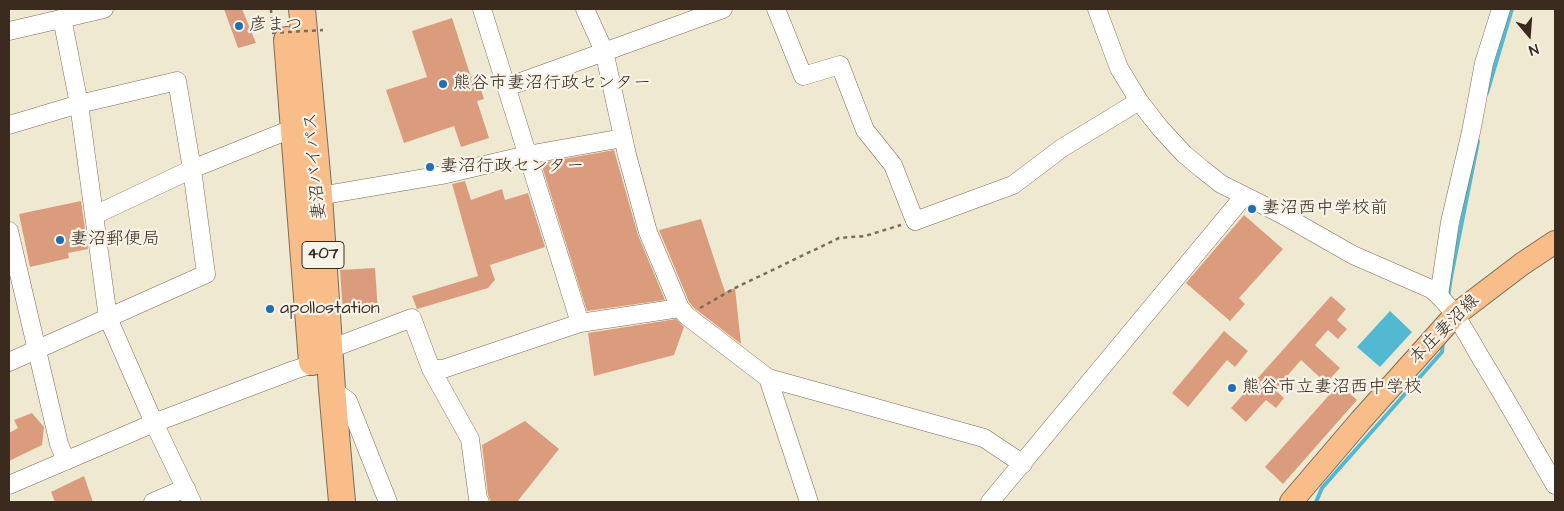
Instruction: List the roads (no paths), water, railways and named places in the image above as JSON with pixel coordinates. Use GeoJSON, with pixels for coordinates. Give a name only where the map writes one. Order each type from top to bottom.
{"type":"FeatureCollection","features":[{"type":"Feature","properties":{"kind":"highway","name":"妻沼バイパス"},"geometry":{"type":"LineString","coordinates":[[285,9],[294,128],[321,357],[332,389],[342,502]]}},
{"type":"Feature","properties":{"kind":"highway","name":"妻沼バイパス"},"geometry":{"type":"LineString","coordinates":[[302,9],[319,196],[324,502]]}},
{"type":"Feature","properties":{"kind":"main road","name":"本庄妻沼線"},"geometry":{"type":"LineString","coordinates":[[1291,502],[1455,315],[1522,264],[1555,242]]}},
{"type":"Feature","properties":{"kind":"street"},"geometry":{"type":"LineString","coordinates":[[9,31],[104,9]]}},
{"type":"Feature","properties":{"kind":"street"},"geometry":{"type":"LineString","coordinates":[[482,9],[580,323]]}},
{"type":"Feature","properties":{"kind":"street"},"geometry":{"type":"LineString","coordinates":[[585,9],[604,51],[623,138],[648,232],[684,312],[768,378],[984,438],[1022,464]]}},
{"type":"Feature","properties":{"kind":"street"},"geometry":{"type":"LineString","coordinates":[[507,87],[723,9]]}},
{"type":"Feature","properties":{"kind":"street"},"geometry":{"type":"LineString","coordinates":[[776,9],[803,76],[840,65],[865,130],[893,165],[915,221],[1013,185],[1062,148],[1138,101]]}},
{"type":"Feature","properties":{"kind":"street"},"geometry":{"type":"LineString","coordinates":[[1097,9],[1119,68],[1138,101],[1160,128],[1190,159],[1221,184],[1281,214],[1353,255],[1431,289],[1439,296],[1455,315],[1555,485]]}},
{"type":"Feature","properties":{"kind":"street"},"geometry":{"type":"LineString","coordinates":[[1439,296],[1450,222],[1462,164],[1484,63],[1501,9]]}},
{"type":"Feature","properties":{"kind":"street"},"geometry":{"type":"LineString","coordinates":[[62,18],[79,104],[108,318],[154,423],[189,495],[153,502]]}},
{"type":"Feature","properties":{"kind":"street"},"geometry":{"type":"LineString","coordinates":[[9,125],[79,104],[176,81],[192,169],[206,274],[9,362]]}},
{"type":"Feature","properties":{"kind":"street"},"geometry":{"type":"LineString","coordinates":[[95,215],[192,169],[294,128]]}},
{"type":"Feature","properties":{"kind":"street"},"geometry":{"type":"LineString","coordinates":[[319,196],[442,175],[527,155],[623,138]]}},
{"type":"Feature","properties":{"kind":"street"},"geometry":{"type":"LineString","coordinates":[[990,502],[1244,196]]}},
{"type":"Feature","properties":{"kind":"street"},"geometry":{"type":"LineString","coordinates":[[9,236],[59,444],[66,461]]}},
{"type":"Feature","properties":{"kind":"street"},"geometry":{"type":"LineString","coordinates":[[431,369],[443,369],[580,323],[684,312]]}},
{"type":"Feature","properties":{"kind":"street"},"geometry":{"type":"LineString","coordinates":[[9,485],[154,423],[294,370],[412,318],[431,369],[470,439],[478,499],[480,502]]}},
{"type":"Feature","properties":{"kind":"street"},"geometry":{"type":"LineString","coordinates":[[768,378],[809,502]]}},
{"type":"Feature","properties":{"kind":"street"},"geometry":{"type":"LineString","coordinates":[[332,389],[348,401],[388,502]]}},
{"type":"Feature","properties":{"kind":"water"},"geometry":{"type":"Polygon","coordinates":[[[1390,311],[1412,332],[1380,367],[1357,347],[1390,311]]]}},
{"type":"Feature","properties":{"kind":"waterway"},"geometry":{"type":"LineString","coordinates":[[1487,93],[1512,9]]}},
{"type":"Feature","properties":{"kind":"waterway"},"geometry":{"type":"LineString","coordinates":[[1448,297],[1478,141]]}},
{"type":"Feature","properties":{"kind":"waterway"},"geometry":{"type":"LineString","coordinates":[[1316,502],[1322,488],[1442,352],[1443,341]]}},
{"type":"Feature","properties":{"kind":"place","name":"彦まつ"},"geometry":{"type":"Point","coordinates":[239,26]}},
{"type":"Feature","properties":{"kind":"place","name":"熊谷市妻沼行政センター"},"geometry":{"type":"Point","coordinates":[443,84]}},
{"type":"Feature","properties":{"kind":"place","name":"妻沼行政センター"},"geometry":{"type":"Point","coordinates":[430,167]}},
{"type":"Feature","properties":{"kind":"place","name":"妻沼西中学校前"},"geometry":{"type":"Point","coordinates":[1252,209]}},
{"type":"Feature","properties":{"kind":"place","name":"妻沼郵便局"},"geometry":{"type":"Point","coordinates":[60,240]}},
{"type":"Feature","properties":{"kind":"place","name":"apollostation"},"geometry":{"type":"Point","coordinates":[270,309]}},
{"type":"Feature","properties":{"kind":"place","name":"熊谷市立妻沼西中学校"},"geometry":{"type":"Point","coordinates":[1232,388]}}]}
